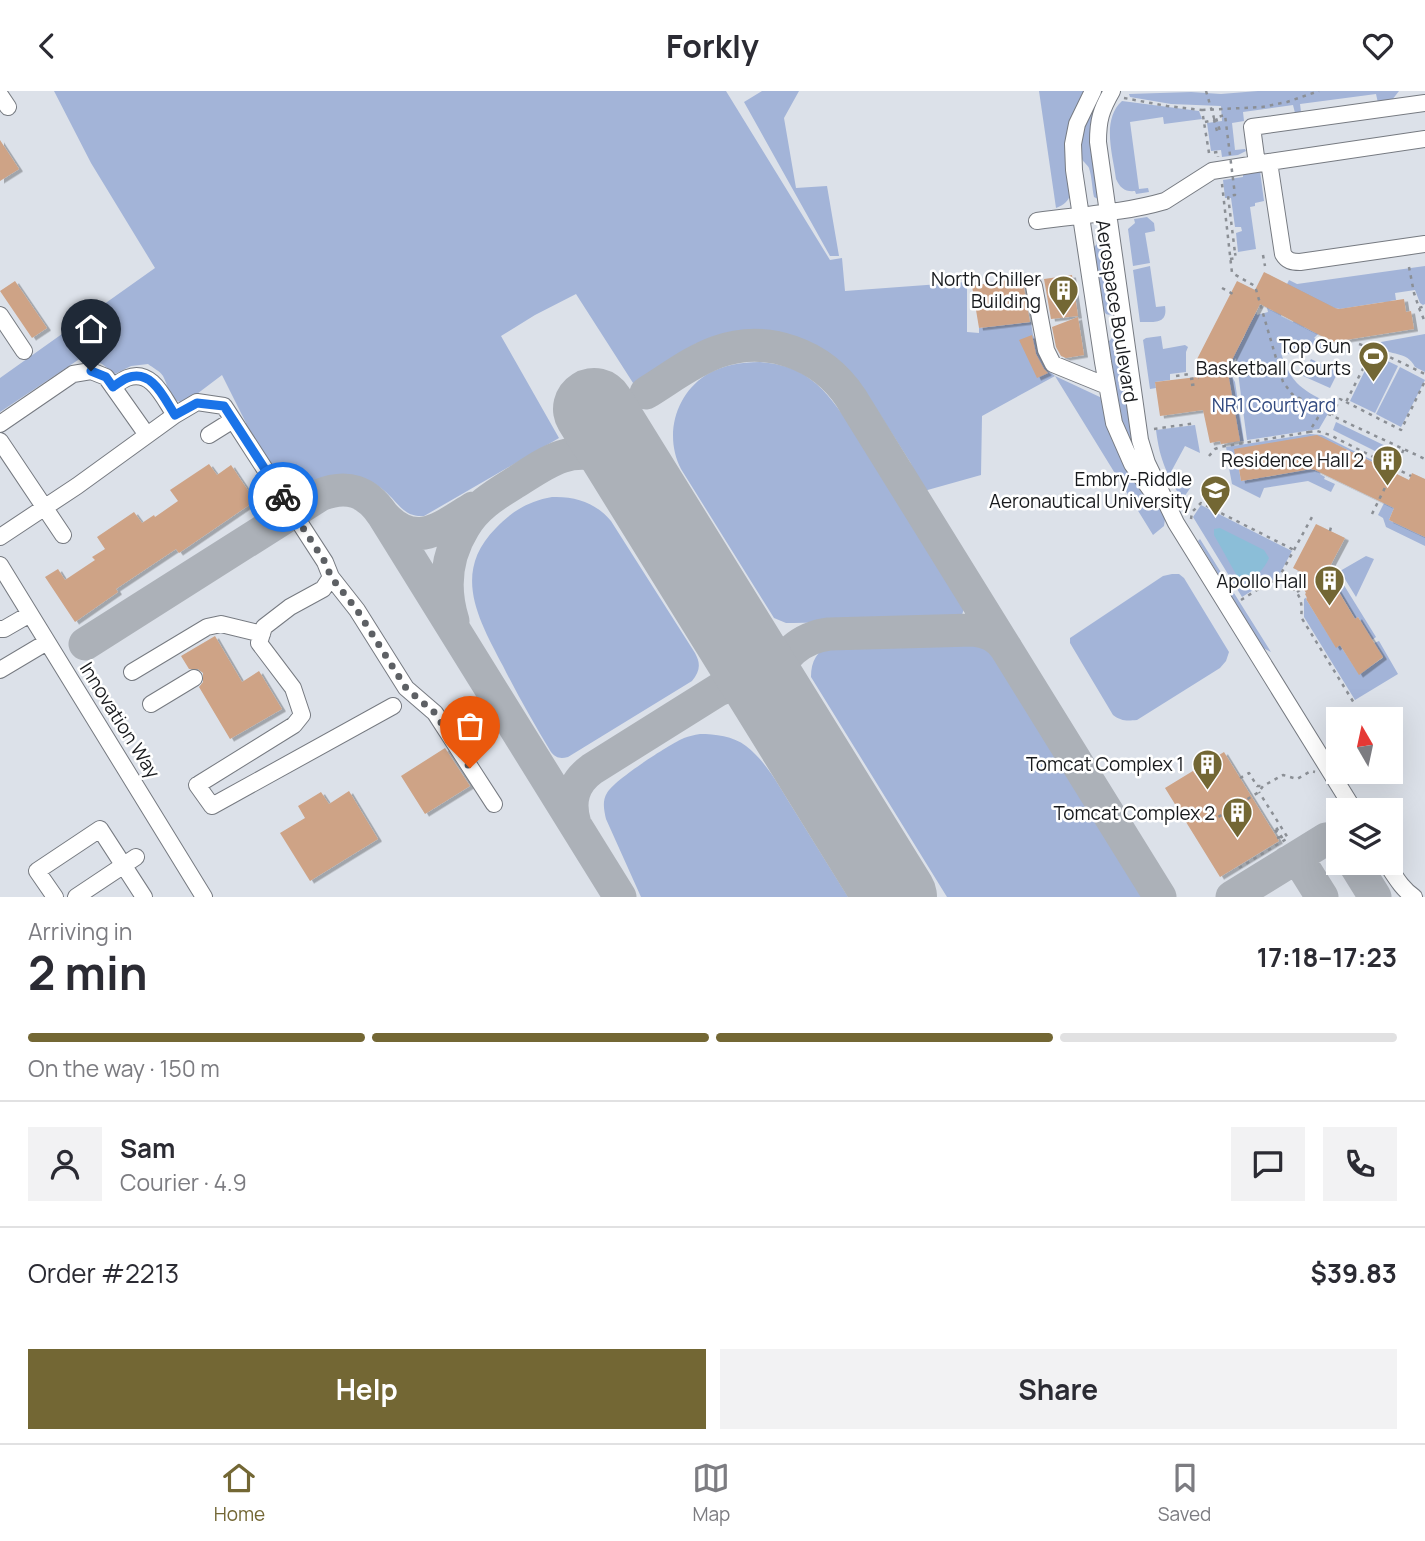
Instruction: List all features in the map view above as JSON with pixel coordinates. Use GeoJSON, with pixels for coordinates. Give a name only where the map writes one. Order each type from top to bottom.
{"type":"FeatureCollection","features":[{"type":"Feature","properties":{"kind":"street","name":"Aerospace Boulevard"},"geometry":{"type":"LineString","coordinates":[[1093,91],[1077,124],[1073,143],[1074,170],[1114,423],[1132,464],[1183,521]]}},
{"type":"Feature","properties":{"kind":"street"},"geometry":{"type":"LineString","coordinates":[[1400,106],[1409,91]]}},
{"type":"Feature","properties":{"kind":"street","name":"Aerospace Boulevard"},"geometry":{"type":"LineString","coordinates":[[1118,94],[1102,109],[1098,122],[1098,142],[1140,440],[1147,463],[1347,798]]}},
{"type":"Feature","properties":{"kind":"street"},"geometry":{"type":"LineString","coordinates":[[1425,103],[1252,127],[1285,258],[1292,262],[1318,260],[1425,244]]}},
{"type":"Feature","properties":{"kind":"street"},"geometry":{"type":"LineString","coordinates":[[1037,221],[1165,201],[1212,171],[1425,139]]}},
{"type":"Feature","properties":{"kind":"street"},"geometry":{"type":"LineString","coordinates":[[1034,286],[1046,350],[1053,364],[1107,386]]}},
{"type":"Feature","properties":{"kind":"street"},"geometry":{"type":"LineString","coordinates":[[0,315],[24,351]]}},
{"type":"Feature","properties":{"kind":"street"},"geometry":{"type":"LineString","coordinates":[[1099,327],[1123,325]]}},
{"type":"Feature","properties":{"kind":"street"},"geometry":{"type":"LineString","coordinates":[[0,424],[73,374],[91,371],[106,377],[147,435]]}},
{"type":"Feature","properties":{"kind":"street"},"geometry":{"type":"LineString","coordinates":[[113,387],[127,378],[140,376],[151,380],[175,415]]}},
{"type":"Feature","properties":{"kind":"street"},"geometry":{"type":"LineString","coordinates":[[0,537],[175,415],[197,403],[224,406],[325,562],[331,577],[357,610],[406,688],[435,713],[494,804]]}},
{"type":"Feature","properties":{"kind":"street"},"geometry":{"type":"LineString","coordinates":[[209,435],[233,420]]}},
{"type":"Feature","properties":{"kind":"street"},"geometry":{"type":"LineString","coordinates":[[0,442],[63,535]]}},
{"type":"Feature","properties":{"kind":"street","name":"Innovation Way"},"geometry":{"type":"LineString","coordinates":[[0,565],[204,897]]}},
{"type":"Feature","properties":{"kind":"street"},"geometry":{"type":"LineString","coordinates":[[331,577],[323,589],[290,607],[264,627],[259,643],[293,688],[302,715],[294,725],[198,785],[212,806],[393,706]]}},
{"type":"Feature","properties":{"kind":"street"},"geometry":{"type":"LineString","coordinates":[[0,629],[30,614]]}},
{"type":"Feature","properties":{"kind":"street"},"geometry":{"type":"LineString","coordinates":[[132,672],[207,628],[221,624],[262,634]]}},
{"type":"Feature","properties":{"kind":"street"},"geometry":{"type":"LineString","coordinates":[[0,670],[47,642]]}},
{"type":"Feature","properties":{"kind":"street"},"geometry":{"type":"LineString","coordinates":[[151,704],[194,678]]}},
{"type":"Feature","properties":{"kind":"street"},"geometry":{"type":"LineString","coordinates":[[55,897],[37,871],[100,829],[130,861],[144,897]]}},
{"type":"Feature","properties":{"kind":"street"},"geometry":{"type":"LineString","coordinates":[[76,897],[130,861]]}},
{"type":"Feature","properties":{"kind":"street"},"geometry":{"type":"LineString","coordinates":[[1395,875],[1407,892],[1415,897]]}},
{"type":"Feature","properties":{"kind":"path"},"geometry":{"type":"LineString","coordinates":[[1205,122],[1214,120],[1217,131],[1220,131],[1206,91]]}},
{"type":"Feature","properties":{"kind":"path"},"geometry":{"type":"LineString","coordinates":[[1118,94],[1167,106],[1202,110],[1287,103],[1319,91]]}},
{"type":"Feature","properties":{"kind":"path"},"geometry":{"type":"LineString","coordinates":[[1202,110],[1209,153],[1218,152],[1219,158]]}},
{"type":"Feature","properties":{"kind":"path"},"geometry":{"type":"LineString","coordinates":[[1216,118],[1225,115],[1235,195],[1228,196],[1236,258],[1230,259]]}},
{"type":"Feature","properties":{"kind":"path"},"geometry":{"type":"LineString","coordinates":[[1221,180],[1232,273],[1255,286],[1283,382],[1292,394],[1322,411],[1425,459]]}},
{"type":"Feature","properties":{"kind":"path"},"geometry":{"type":"LineString","coordinates":[[1263,255],[1265,266]]}},
{"type":"Feature","properties":{"kind":"path"},"geometry":{"type":"LineString","coordinates":[[1409,267],[1413,293],[1425,322]]}},
{"type":"Feature","properties":{"kind":"path"},"geometry":{"type":"LineString","coordinates":[[1222,288],[1233,294]]}},
{"type":"Feature","properties":{"kind":"path"},"geometry":{"type":"LineString","coordinates":[[1419,308],[1425,306]]}},
{"type":"Feature","properties":{"kind":"path"},"geometry":{"type":"LineString","coordinates":[[1359,344],[1425,374]]}},
{"type":"Feature","properties":{"kind":"path"},"geometry":{"type":"LineString","coordinates":[[1346,402],[1373,349]]}},
{"type":"Feature","properties":{"kind":"path"},"geometry":{"type":"LineString","coordinates":[[1237,373],[1247,375],[1252,370],[1265,371],[1278,366]]}},
{"type":"Feature","properties":{"kind":"path"},"geometry":{"type":"LineString","coordinates":[[1175,376],[1189,374]]}},
{"type":"Feature","properties":{"kind":"path"},"geometry":{"type":"LineString","coordinates":[[1190,379],[1199,378]]}},
{"type":"Feature","properties":{"kind":"path"},"geometry":{"type":"LineString","coordinates":[[1331,415],[1340,399],[1401,430],[1425,381]]}},
{"type":"Feature","properties":{"kind":"path"},"geometry":{"type":"LineString","coordinates":[[1191,385],[1198,384]]}},
{"type":"Feature","properties":{"kind":"path"},"geometry":{"type":"LineString","coordinates":[[1309,432],[1322,411]]}},
{"type":"Feature","properties":{"kind":"path"},"geometry":{"type":"LineString","coordinates":[[1154,429],[1196,422]]}},
{"type":"Feature","properties":{"kind":"path"},"geometry":{"type":"LineString","coordinates":[[1209,456],[1220,447],[1317,431],[1411,476]]}},
{"type":"Feature","properties":{"kind":"path"},"geometry":{"type":"LineString","coordinates":[[1373,514],[1404,449]]}},
{"type":"Feature","properties":{"kind":"path"},"geometry":{"type":"LineString","coordinates":[[1183,521],[1201,503],[1294,550]]}},
{"type":"Feature","properties":{"kind":"path"},"geometry":{"type":"LineString","coordinates":[[1278,581],[1312,517]]}},
{"type":"Feature","properties":{"kind":"path"},"geometry":{"type":"LineString","coordinates":[[1241,600],[1270,582],[1278,581],[1293,586],[1302,603],[1301,617],[1354,703]]}},
{"type":"Feature","properties":{"kind":"path"},"geometry":{"type":"LineString","coordinates":[[1297,592],[1303,588]]}},
{"type":"Feature","properties":{"kind":"path"},"geometry":{"type":"LineString","coordinates":[[1213,815],[1215,819],[1283,775],[1297,779],[1311,771],[1319,772]]}},
{"type":"Feature","properties":{"kind":"path"},"geometry":{"type":"LineString","coordinates":[[1240,778],[1249,773],[1257,786],[1263,786]]}},
{"type":"Feature","properties":{"kind":"path"},"geometry":{"type":"LineString","coordinates":[[1240,868],[1288,838],[1259,792]]}},
{"type":"Feature","properties":{"kind":"path"},"geometry":{"type":"LineString","coordinates":[[1265,818],[1273,814]]}},
{"type":"Feature","properties":{"kind":"path"},"geometry":{"type":"LineString","coordinates":[[1277,838],[1280,837],[1274,828],[1284,841]]}},
{"type":"Feature","properties":{"kind":"green space"},"geometry":{"type":"Polygon","coordinates":[[[54,91],[726,91],[830,260],[842,258],[845,291],[967,282],[967,332],[979,333],[979,328],[1031,322],[1033,335],[1050,372],[1055,376],[982,416],[981,475],[924,491],[910,462],[867,394],[824,350],[781,334],[739,334],[695,344],[635,386],[576,294],[501,336],[559,438],[424,516],[409,514],[380,487],[355,477],[330,479],[291,498],[245,425],[222,375],[185,403],[173,397],[162,374],[148,364],[131,366],[115,374],[102,364],[84,356],[0,412],[0,378],[155,268],[91,163],[54,91]]]}},
{"type":"Feature","properties":{"kind":"green space"},"geometry":{"type":"Polygon","coordinates":[[[762,91],[799,91],[784,118],[796,188],[827,186],[839,256],[830,256],[744,102],[762,91]]]}},
{"type":"Feature","properties":{"kind":"green space"},"geometry":{"type":"Polygon","coordinates":[[[1039,91],[1086,91],[1072,116],[1068,132],[1071,192],[1066,202],[1056,208],[1039,91]]]}},
{"type":"Feature","properties":{"kind":"green space"},"geometry":{"type":"Polygon","coordinates":[[[1258,91],[1399,91],[1392,100],[1378,103],[1376,94],[1300,104],[1301,112],[1295,113],[1293,105],[1243,112],[1244,121],[1232,123],[1235,150],[1246,151],[1222,157],[1221,150],[1211,151],[1207,123],[1222,121],[1221,106],[1171,104],[1130,97],[1129,94],[1221,94],[1258,91]]]}},
{"type":"Feature","properties":{"kind":"green space"},"geometry":{"type":"Polygon","coordinates":[[[1122,101],[1199,111],[1202,119],[1164,124],[1163,117],[1130,122],[1139,189],[1148,188],[1149,192],[1136,194],[1135,191],[1121,187],[1116,179],[1110,128],[1116,109],[1122,101]]]}},
{"type":"Feature","properties":{"kind":"green space"},"geometry":{"type":"Polygon","coordinates":[[[1092,108],[1096,111],[1098,199],[1094,197],[1089,168],[1081,154],[1083,134],[1092,108]]]}},
{"type":"Feature","properties":{"kind":"green space"},"geometry":{"type":"Polygon","coordinates":[[[1260,171],[1264,201],[1250,207],[1256,249],[1238,252],[1236,233],[1242,231],[1241,227],[1235,227],[1231,198],[1225,198],[1223,180],[1260,171]]]}},
{"type":"Feature","properties":{"kind":"green space"},"geometry":{"type":"Polygon","coordinates":[[[1147,217],[1154,223],[1155,231],[1145,233],[1150,263],[1133,266],[1128,229],[1135,223],[1134,219],[1147,217]]]}},
{"type":"Feature","properties":{"kind":"green space"},"geometry":{"type":"Polygon","coordinates":[[[1099,242],[1106,244],[1116,309],[1109,315],[1104,311],[1094,247],[1099,242]]]}},
{"type":"Feature","properties":{"kind":"green space"},"geometry":{"type":"Polygon","coordinates":[[[1150,266],[1156,307],[1165,306],[1165,312],[1159,321],[1140,322],[1133,270],[1150,266]]]}},
{"type":"Feature","properties":{"kind":"green space"},"geometry":{"type":"Polygon","coordinates":[[[1425,266],[1423,305],[1415,290],[1395,293],[1396,300],[1390,303],[1340,309],[1286,286],[1289,280],[1297,284],[1425,266]]]}},
{"type":"Feature","properties":{"kind":"green space","name":"NR1 Courtyard"},"geometry":{"type":"Polygon","coordinates":[[[1264,296],[1269,309],[1319,333],[1314,338],[1339,351],[1311,346],[1291,354],[1281,353],[1289,373],[1300,386],[1333,405],[1319,429],[1247,440],[1236,358],[1229,371],[1235,382],[1244,441],[1228,443],[1230,390],[1226,373],[1250,320],[1256,313],[1252,299],[1257,315],[1268,312],[1264,296]]]}},
{"type":"Feature","properties":{"kind":"green space"},"geometry":{"type":"Polygon","coordinates":[[[1425,334],[1425,372],[1415,367],[1408,358],[1378,346],[1381,342],[1425,334]]]}},
{"type":"Feature","properties":{"kind":"green space"},"geometry":{"type":"Polygon","coordinates":[[[1161,336],[1163,349],[1185,345],[1188,347],[1186,372],[1170,374],[1170,380],[1155,382],[1156,388],[1150,389],[1143,340],[1161,336]]]}},
{"type":"Feature","properties":{"kind":"green space"},"geometry":{"type":"Polygon","coordinates":[[[1113,337],[1118,339],[1139,456],[1130,447],[1119,414],[1108,342],[1113,337]]]}},
{"type":"Feature","properties":{"kind":"green space","name":"Top Gun Basketball Courts"},"geometry":{"type":"Polygon","coordinates":[[[1373,354],[1398,366],[1375,413],[1350,401],[1373,354]]]}},
{"type":"Feature","properties":{"kind":"green space"},"geometry":{"type":"Polygon","coordinates":[[[1311,359],[1338,372],[1330,388],[1303,376],[1311,359]]]}},
{"type":"Feature","properties":{"kind":"green space"},"geometry":{"type":"Polygon","coordinates":[[[760,362],[799,372],[816,384],[833,402],[896,491],[963,600],[965,605],[962,615],[953,619],[794,623],[774,618],[681,469],[673,443],[673,430],[680,405],[695,383],[726,366],[760,362]]]}},
{"type":"Feature","properties":{"kind":"green space","name":"Top Gun Basketball Courts"},"geometry":{"type":"Polygon","coordinates":[[[1400,367],[1425,380],[1401,427],[1376,414],[1400,367]]]}},
{"type":"Feature","properties":{"kind":"green space"},"geometry":{"type":"Polygon","coordinates":[[[1055,376],[1102,398],[1110,434],[1129,472],[1162,511],[1165,519],[1164,526],[1153,535],[1055,376]]]}},
{"type":"Feature","properties":{"kind":"green space"},"geometry":{"type":"Polygon","coordinates":[[[1336,422],[1398,452],[1395,458],[1391,459],[1333,430],[1336,422]]]}},
{"type":"Feature","properties":{"kind":"green space"},"geometry":{"type":"Polygon","coordinates":[[[1195,425],[1200,453],[1185,446],[1172,470],[1193,484],[1182,500],[1165,467],[1156,430],[1195,425]]]}},
{"type":"Feature","properties":{"kind":"green space"},"geometry":{"type":"Polygon","coordinates":[[[1310,434],[1322,435],[1385,468],[1335,444],[1236,460],[1236,463],[1229,464],[1226,447],[1310,434]]]}},
{"type":"Feature","properties":{"kind":"green space"},"geometry":{"type":"Polygon","coordinates":[[[1229,468],[1239,469],[1241,481],[1309,469],[1321,471],[1324,479],[1335,484],[1331,492],[1308,481],[1264,488],[1260,498],[1232,484],[1229,468]]]}},
{"type":"Feature","properties":{"kind":"green space"},"geometry":{"type":"Polygon","coordinates":[[[552,497],[585,502],[611,521],[695,653],[699,664],[692,681],[563,758],[556,757],[551,752],[494,649],[478,614],[472,579],[482,545],[496,528],[521,508],[552,497]]]}},
{"type":"Feature","properties":{"kind":"green space"},"geometry":{"type":"Polygon","coordinates":[[[1384,503],[1394,508],[1389,520],[1425,537],[1425,546],[1386,527],[1383,518],[1378,515],[1384,503]]]}},
{"type":"Feature","properties":{"kind":"green space"},"geometry":{"type":"Polygon","coordinates":[[[1201,505],[1292,551],[1277,579],[1266,582],[1242,597],[1193,517],[1201,505]]]}},
{"type":"Feature","properties":{"kind":"green space"},"geometry":{"type":"Polygon","coordinates":[[[1200,539],[1271,652],[1263,648],[1198,541],[1200,539]]]}},
{"type":"Feature","properties":{"kind":"green space"},"geometry":{"type":"Polygon","coordinates":[[[1366,556],[1374,559],[1356,597],[1340,571],[1366,556]]]}},
{"type":"Feature","properties":{"kind":"green space"},"geometry":{"type":"Polygon","coordinates":[[[1179,574],[1184,578],[1229,652],[1226,661],[1220,668],[1137,720],[1121,719],[1113,715],[1070,643],[1070,638],[1163,576],[1179,574]]]}},
{"type":"Feature","properties":{"kind":"green space"},"geometry":{"type":"Polygon","coordinates":[[[1337,574],[1376,637],[1372,640],[1358,617],[1355,619],[1333,582],[1328,580],[1337,574]]]}},
{"type":"Feature","properties":{"kind":"green space"},"geometry":{"type":"Polygon","coordinates":[[[1307,597],[1336,647],[1340,645],[1359,674],[1383,658],[1374,643],[1379,641],[1398,674],[1355,700],[1304,617],[1304,599],[1307,597]]]}},
{"type":"Feature","properties":{"kind":"green space"},"geometry":{"type":"Polygon","coordinates":[[[985,644],[996,654],[1147,897],[947,897],[811,677],[816,657],[832,645],[985,644]]]}},
{"type":"Feature","properties":{"kind":"green space"},"geometry":{"type":"Polygon","coordinates":[[[700,734],[735,740],[746,746],[767,767],[848,897],[641,897],[606,819],[605,796],[620,780],[655,755],[684,738],[700,734]]]}},
{"type":"Feature","properties":{"kind":"shaded area"},"geometry":{"type":"Polygon","coordinates":[[[1220,528],[1264,550],[1269,558],[1265,566],[1252,577],[1243,579],[1237,576],[1214,535],[1214,529],[1220,528]]]}},
{"type":"Feature","properties":{"kind":"building"},"geometry":{"type":"Polygon","coordinates":[[[0,140],[19,169],[0,181],[0,140]]]}},
{"type":"Feature","properties":{"kind":"building"},"geometry":{"type":"Polygon","coordinates":[[[1264,272],[1339,309],[1404,299],[1406,312],[1411,311],[1414,329],[1333,342],[1260,304],[1228,373],[1240,441],[1210,443],[1203,410],[1160,416],[1155,382],[1197,377],[1195,363],[1237,281],[1255,290],[1264,272]]]}},
{"type":"Feature","properties":{"kind":"building"},"geometry":{"type":"Polygon","coordinates":[[[1072,275],[1078,316],[1051,319],[1044,279],[1072,275]]]}},
{"type":"Feature","properties":{"kind":"building"},"geometry":{"type":"Polygon","coordinates":[[[1025,277],[1024,288],[1030,322],[979,328],[972,286],[1025,277]]]}},
{"type":"Feature","properties":{"kind":"building"},"geometry":{"type":"Polygon","coordinates":[[[15,281],[47,328],[32,338],[0,291],[15,281]]]}},
{"type":"Feature","properties":{"kind":"building"},"geometry":{"type":"Polygon","coordinates":[[[1078,317],[1084,355],[1066,358],[1061,356],[1056,347],[1052,327],[1078,317]]]}},
{"type":"Feature","properties":{"kind":"building"},"geometry":{"type":"Polygon","coordinates":[[[1032,335],[1036,354],[1048,373],[1037,378],[1019,340],[1032,335]]]}},
{"type":"Feature","properties":{"kind":"building","name":"Residence Hall 2"},"geometry":{"type":"Polygon","coordinates":[[[1317,435],[1409,480],[1412,473],[1425,479],[1425,537],[1389,520],[1394,508],[1315,470],[1241,481],[1234,449],[1317,435]]]}},
{"type":"Feature","properties":{"kind":"building"},"geometry":{"type":"Polygon","coordinates":[[[209,464],[217,475],[231,465],[255,501],[179,553],[176,549],[116,589],[118,592],[75,622],[45,577],[58,569],[65,580],[95,560],[92,557],[105,549],[97,537],[134,512],[142,523],[154,515],[155,517],[178,501],[170,490],[209,464]]]}},
{"type":"Feature","properties":{"kind":"building","name":"Apollo Hall"},"geometry":{"type":"Polygon","coordinates":[[[1316,524],[1345,538],[1327,572],[1355,619],[1358,617],[1383,657],[1359,675],[1340,645],[1336,648],[1306,599],[1306,593],[1299,581],[1303,573],[1293,568],[1316,524]]]}},
{"type":"Feature","properties":{"kind":"building"},"geometry":{"type":"Polygon","coordinates":[[[215,636],[242,682],[259,671],[282,709],[230,739],[199,687],[203,682],[203,673],[198,669],[189,669],[181,656],[215,636]]]}},
{"type":"Feature","properties":{"kind":"building"},"geometry":{"type":"Polygon","coordinates":[[[445,748],[470,786],[425,814],[401,776],[445,748]]]}},
{"type":"Feature","properties":{"kind":"building"},"geometry":{"type":"Polygon","coordinates":[[[1224,752],[1279,841],[1220,877],[1165,788],[1224,752]]]}},
{"type":"Feature","properties":{"kind":"building"},"geometry":{"type":"Polygon","coordinates":[[[349,791],[378,839],[310,881],[280,833],[305,818],[298,806],[321,792],[329,804],[349,791]]]}},
{"type":"Feature","properties":{"kind":"taxiway"},"geometry":{"type":"LineString","coordinates":[[646,393],[690,365],[717,352],[755,345],[774,347],[809,359],[839,383],[851,398],[1160,897]]}},
{"type":"Feature","properties":{"kind":"taxiway"},"geometry":{"type":"LineString","coordinates":[[453,621],[447,585],[453,549],[464,527],[487,501],[537,468],[558,458],[580,453],[605,457],[622,465],[635,478]]}},
{"type":"Feature","properties":{"kind":"taxiway"},"geometry":{"type":"LineString","coordinates":[[85,644],[320,495],[339,490],[363,495],[383,515],[620,897]]}},
{"type":"Feature","properties":{"kind":"taxiway"},"geometry":{"type":"LineString","coordinates":[[383,515],[395,526],[417,534],[439,528],[473,508]]}},
{"type":"Feature","properties":{"kind":"taxiway"},"geometry":{"type":"LineString","coordinates":[[781,711],[776,684],[781,665],[801,644],[820,636],[973,630],[992,635],[1006,648]]}},
{"type":"Feature","properties":{"kind":"taxiway"},"geometry":{"type":"LineString","coordinates":[[575,824],[572,800],[576,786],[586,774],[718,690],[736,685],[753,688],[768,697],[781,711]]}},
{"type":"Feature","properties":{"kind":"taxiway"},"geometry":{"type":"LineString","coordinates":[[1232,897],[1326,839]]}},
{"type":"Feature","properties":{"kind":"taxiway"},"geometry":{"type":"LineString","coordinates":[[1288,862],[1296,861],[1302,865],[1322,897]]}},
{"type":"Feature","properties":{"kind":"taxiway"},"geometry":{"type":"LineString","coordinates":[[1361,875],[1375,897]]}},
{"type":"Feature","properties":{"kind":"runway"},"geometry":{"type":"LineString","coordinates":[[594,409],[896,897]]}},
{"type":"Feature","properties":{"kind":"way so far"},"geometry":{"type":"LineString","coordinates":[[283,497],[325,562],[331,577],[357,610],[406,688],[435,713],[470,768]]}},
{"type":"Feature","properties":{"kind":"place","name":"North Chiller Building"},"geometry":{"type":"Point","coordinates":[1064,317]}},
{"type":"Feature","properties":{"kind":"place","name":"Top Gun Basketball Courts"},"geometry":{"type":"Point","coordinates":[1374,384]}},
{"type":"Feature","properties":{"kind":"place","name":"Residence Hall 2"},"geometry":{"type":"Point","coordinates":[1387,487]}},
{"type":"Feature","properties":{"kind":"place","name":"Embry-Riddle Aeronautical University"},"geometry":{"type":"Point","coordinates":[1215,517]}},
{"type":"Feature","properties":{"kind":"place","name":"Apollo Hall"},"geometry":{"type":"Point","coordinates":[1330,608]}},
{"type":"Feature","properties":{"kind":"place","name":"Tomcat Complex 1"},"geometry":{"type":"Point","coordinates":[1207,791]}},
{"type":"Feature","properties":{"kind":"place","name":"Tomcat Complex 2"},"geometry":{"type":"Point","coordinates":[1238,840]}},
{"type":"Feature","properties":{"kind":"route"},"geometry":{"type":"LineString","coordinates":[[91,371],[106,377],[113,387],[127,378],[140,376],[151,380],[175,415],[197,403],[224,406],[283,497]]}}]}
